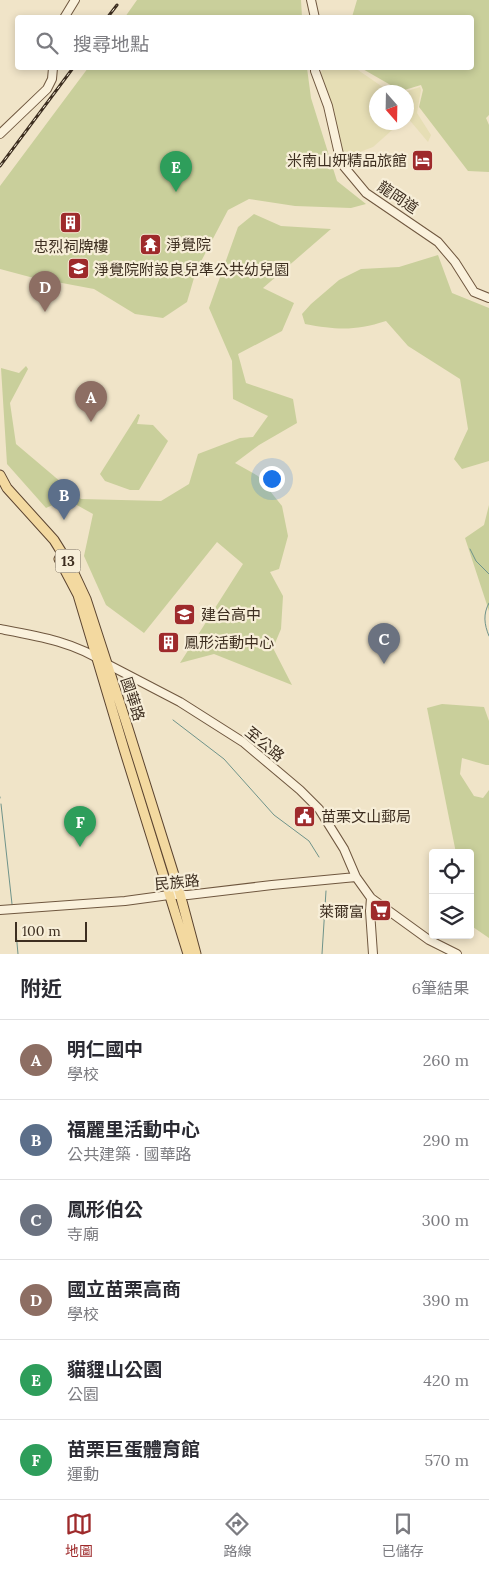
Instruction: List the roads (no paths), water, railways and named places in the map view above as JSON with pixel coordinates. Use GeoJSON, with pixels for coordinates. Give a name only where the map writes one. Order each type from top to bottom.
{"type":"FeatureCollection","features":[{"type":"Feature","properties":{"kind":"main road","name":"國華路"},"geometry":{"type":"LineString","coordinates":[[0,475],[7,488],[72,569],[86,599],[180,894],[196,954]]}},
{"type":"Feature","properties":{"kind":"main road","name":"國華路"},"geometry":{"type":"LineString","coordinates":[[0,488],[52,542],[78,595],[188,954]]}},
{"type":"Feature","properties":{"kind":"street"},"geometry":{"type":"LineString","coordinates":[[66,15],[75,0]]}},
{"type":"Feature","properties":{"kind":"street"},"geometry":{"type":"LineString","coordinates":[[311,0],[314,15]]}},
{"type":"Feature","properties":{"kind":"street"},"geometry":{"type":"LineString","coordinates":[[0,134],[47,89],[52,79],[53,70]]}},
{"type":"Feature","properties":{"kind":"street","name":"龍岡道"},"geometry":{"type":"LineString","coordinates":[[315,70],[328,106],[341,163],[366,193],[438,242],[455,262],[474,292],[489,298]]}},
{"type":"Feature","properties":{"kind":"street","name":"至公路"},"geometry":{"type":"LineString","coordinates":[[0,630],[63,642],[96,657],[180,702],[243,742],[300,790],[325,818],[344,849],[356,877],[371,898],[429,940],[457,954]]}},
{"type":"Feature","properties":{"kind":"street","name":"民族路"},"geometry":{"type":"LineString","coordinates":[[0,910],[125,901],[356,877]]}},
{"type":"Feature","properties":{"kind":"street"},"geometry":{"type":"LineString","coordinates":[[371,898],[373,954]]}},
{"type":"Feature","properties":{"kind":"waterway"},"geometry":{"type":"LineString","coordinates":[[470,549],[476,561],[489,574]]}},
{"type":"Feature","properties":{"kind":"waterway"},"geometry":{"type":"LineString","coordinates":[[489,603],[485,619],[489,636]]}},
{"type":"Feature","properties":{"kind":"waterway"},"geometry":{"type":"LineString","coordinates":[[173,720],[224,759],[274,815],[309,841],[319,857]]}},
{"type":"Feature","properties":{"kind":"waterway"},"geometry":{"type":"LineString","coordinates":[[1,804],[12,904]]}},
{"type":"Feature","properties":{"kind":"waterway"},"geometry":{"type":"LineString","coordinates":[[322,954],[326,891]]}},
{"type":"Feature","properties":{"kind":"waterway"},"geometry":{"type":"LineString","coordinates":[[16,932],[18,954]]}},
{"type":"Feature","properties":{"kind":"railway"},"geometry":{"type":"LineString","coordinates":[[109,15],[117,5]]}},
{"type":"Feature","properties":{"kind":"railway"},"geometry":{"type":"LineString","coordinates":[[0,166],[72,70]]}},
{"type":"Feature","properties":{"kind":"place","name":"米南山妍精品旅館"},"geometry":{"type":"Point","coordinates":[423,160]}},
{"type":"Feature","properties":{"kind":"place","name":"貓貍山公園"},"geometry":{"type":"Point","coordinates":[176,192]}},
{"type":"Feature","properties":{"kind":"place","name":"忠烈祠牌樓"},"geometry":{"type":"Point","coordinates":[71,223]}},
{"type":"Feature","properties":{"kind":"place","name":"淨覺院"},"geometry":{"type":"Point","coordinates":[150,244]}},
{"type":"Feature","properties":{"kind":"place","name":"淨覺院附設良兒準公共幼兒園"},"geometry":{"type":"Point","coordinates":[78,269]}},
{"type":"Feature","properties":{"kind":"place","name":"國立苗栗高商"},"geometry":{"type":"Point","coordinates":[45,312]}},
{"type":"Feature","properties":{"kind":"place","name":"明仁國中"},"geometry":{"type":"Point","coordinates":[91,422]}},
{"type":"Feature","properties":{"kind":"place","name":"福麗里活動中心"},"geometry":{"type":"Point","coordinates":[64,520]}},
{"type":"Feature","properties":{"kind":"place","name":"建台高中"},"geometry":{"type":"Point","coordinates":[185,614]}},
{"type":"Feature","properties":{"kind":"place","name":"鳳形活動中心"},"geometry":{"type":"Point","coordinates":[168,642]}},
{"type":"Feature","properties":{"kind":"place","name":"鳳形伯公"},"geometry":{"type":"Point","coordinates":[384,664]}},
{"type":"Feature","properties":{"kind":"place","name":"苗栗文山郵局"},"geometry":{"type":"Point","coordinates":[305,816]}},
{"type":"Feature","properties":{"kind":"place","name":"苗栗巨蛋體育館"},"geometry":{"type":"Point","coordinates":[80,847]}},
{"type":"Feature","properties":{"kind":"place","name":"萊爾富"},"geometry":{"type":"Point","coordinates":[380,911]}}]}
